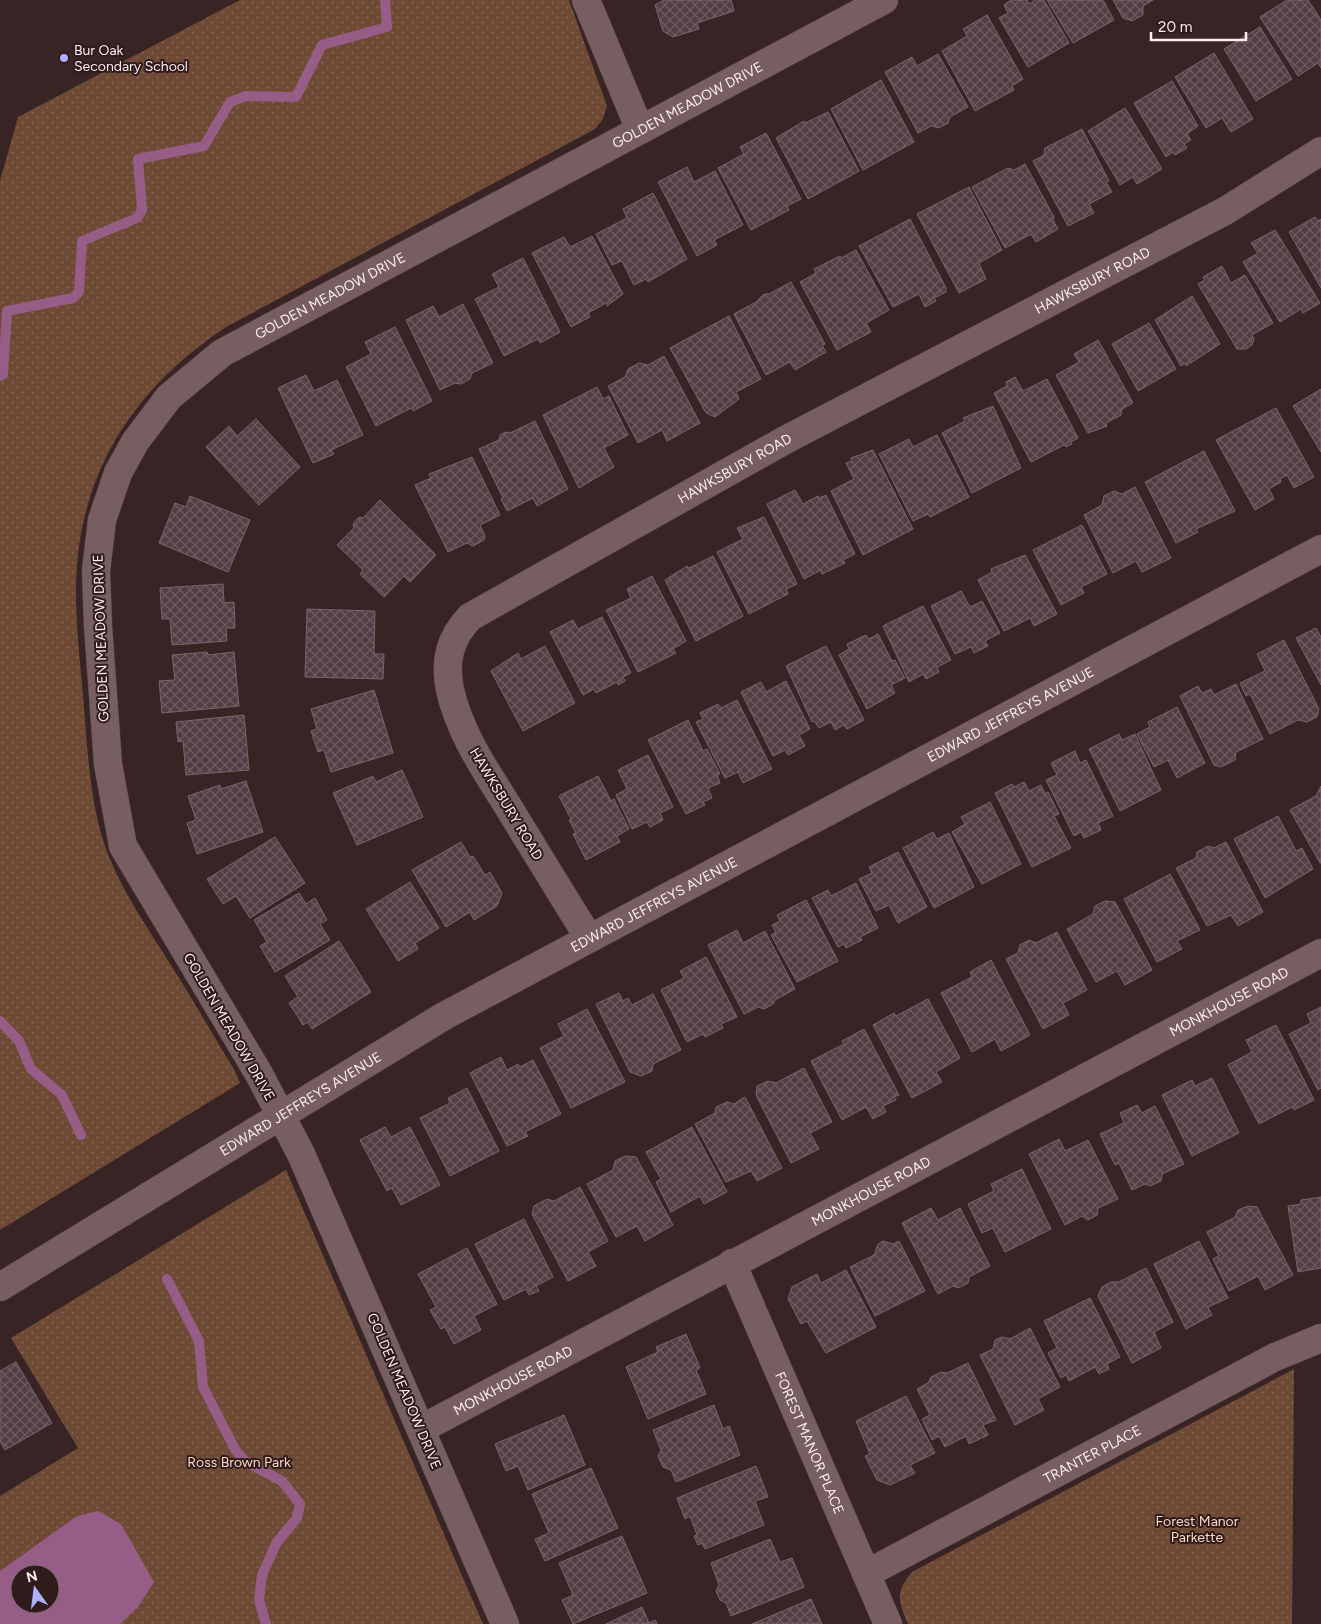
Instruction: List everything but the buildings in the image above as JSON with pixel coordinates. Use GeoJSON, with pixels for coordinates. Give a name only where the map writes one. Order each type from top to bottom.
{"type":"FeatureCollection","features":[{"type":"Feature","properties":{"kind":"street"},"geometry":{"type":"LineString","coordinates":[[586,0],[640,130]]}},
{"type":"Feature","properties":{"kind":"street","name":"GOLDEN MEADOW DRIVE"},"geometry":{"type":"LineString","coordinates":[[505,1624],[304,1160],[259,1074],[123,846],[108,764],[96,571],[102,520],[118,473],[135,442],[169,397],[222,353],[884,0]]}},
{"type":"Feature","properties":{"kind":"street","name":"HAWKSBURY ROAD"},"geometry":{"type":"LineString","coordinates":[[589,938],[468,741],[450,690],[448,672],[450,651],[456,632],[470,617],[787,439],[1225,211],[1321,151]]}},
{"type":"Feature","properties":{"kind":"street","name":"EDWARD JEFFREYS AVENUE"},"geometry":{"type":"LineString","coordinates":[[0,1286],[444,1016],[1321,549]]}},
{"type":"Feature","properties":{"kind":"street","name":"MONKHOUSE ROAD"},"geometry":{"type":"LineString","coordinates":[[421,1429],[1321,953]]}},
{"type":"Feature","properties":{"kind":"street","name":"FOREST MANOR PLACE"},"geometry":{"type":"LineString","coordinates":[[732,1263],[888,1624]]}},
{"type":"Feature","properties":{"kind":"street","name":"TRANTER PLACE"},"geometry":{"type":"LineString","coordinates":[[866,1574],[1275,1357],[1321,1338]]}},
{"type":"Feature","properties":{"kind":"green space"},"geometry":{"type":"Polygon","coordinates":[[[240,0],[569,0],[607,106],[603,119],[595,129],[226,327],[172,370],[148,394],[128,420],[111,448],[97,478],[86,511],[79,546],[76,583],[78,640],[88,757],[97,818],[109,857],[123,887],[182,982],[235,1071],[240,1083],[0,1230],[0,181],[18,117],[240,0]]]}},
{"type":"Feature","properties":{"kind":"green space","name":"Ross Brown Park"},"geometry":{"type":"Polygon","coordinates":[[[286,1170],[483,1624],[0,1624],[0,1496],[78,1448],[11,1338],[286,1170]]]}},
{"type":"Feature","properties":{"kind":"green space","name":"Forest Manor Parkette"},"geometry":{"type":"Polygon","coordinates":[[[1294,1369],[1292,1624],[908,1624],[900,1603],[900,1597],[903,1585],[912,1572],[1294,1369]]]}},
{"type":"Feature","properties":{"kind":"shaded area"},"geometry":{"type":"Polygon","coordinates":[[[98,1511],[121,1524],[154,1582],[138,1607],[120,1624],[0,1624],[0,1571],[77,1516],[98,1511]]]}},
{"type":"Feature","properties":{"kind":"waterway"},"geometry":{"type":"LineString","coordinates":[[0,376],[3,374],[7,311],[73,298],[79,292],[82,241],[137,218],[142,210],[138,159],[204,146],[230,102],[246,96],[296,97],[322,45],[387,27],[385,0]]}},
{"type":"Feature","properties":{"kind":"waterway"},"geometry":{"type":"LineString","coordinates":[[0,1021],[19,1041],[31,1069],[62,1095],[81,1135]]}},
{"type":"Feature","properties":{"kind":"waterway"},"geometry":{"type":"LineString","coordinates":[[167,1279],[199,1341],[203,1387],[236,1451],[246,1462],[282,1481],[300,1504],[297,1518],[277,1542],[262,1575],[259,1600],[266,1624]]}},
{"type":"Feature","properties":{"kind":"place","name":"Bur Oak Secondary School"},"geometry":{"type":"Point","coordinates":[64,58]}}]}
